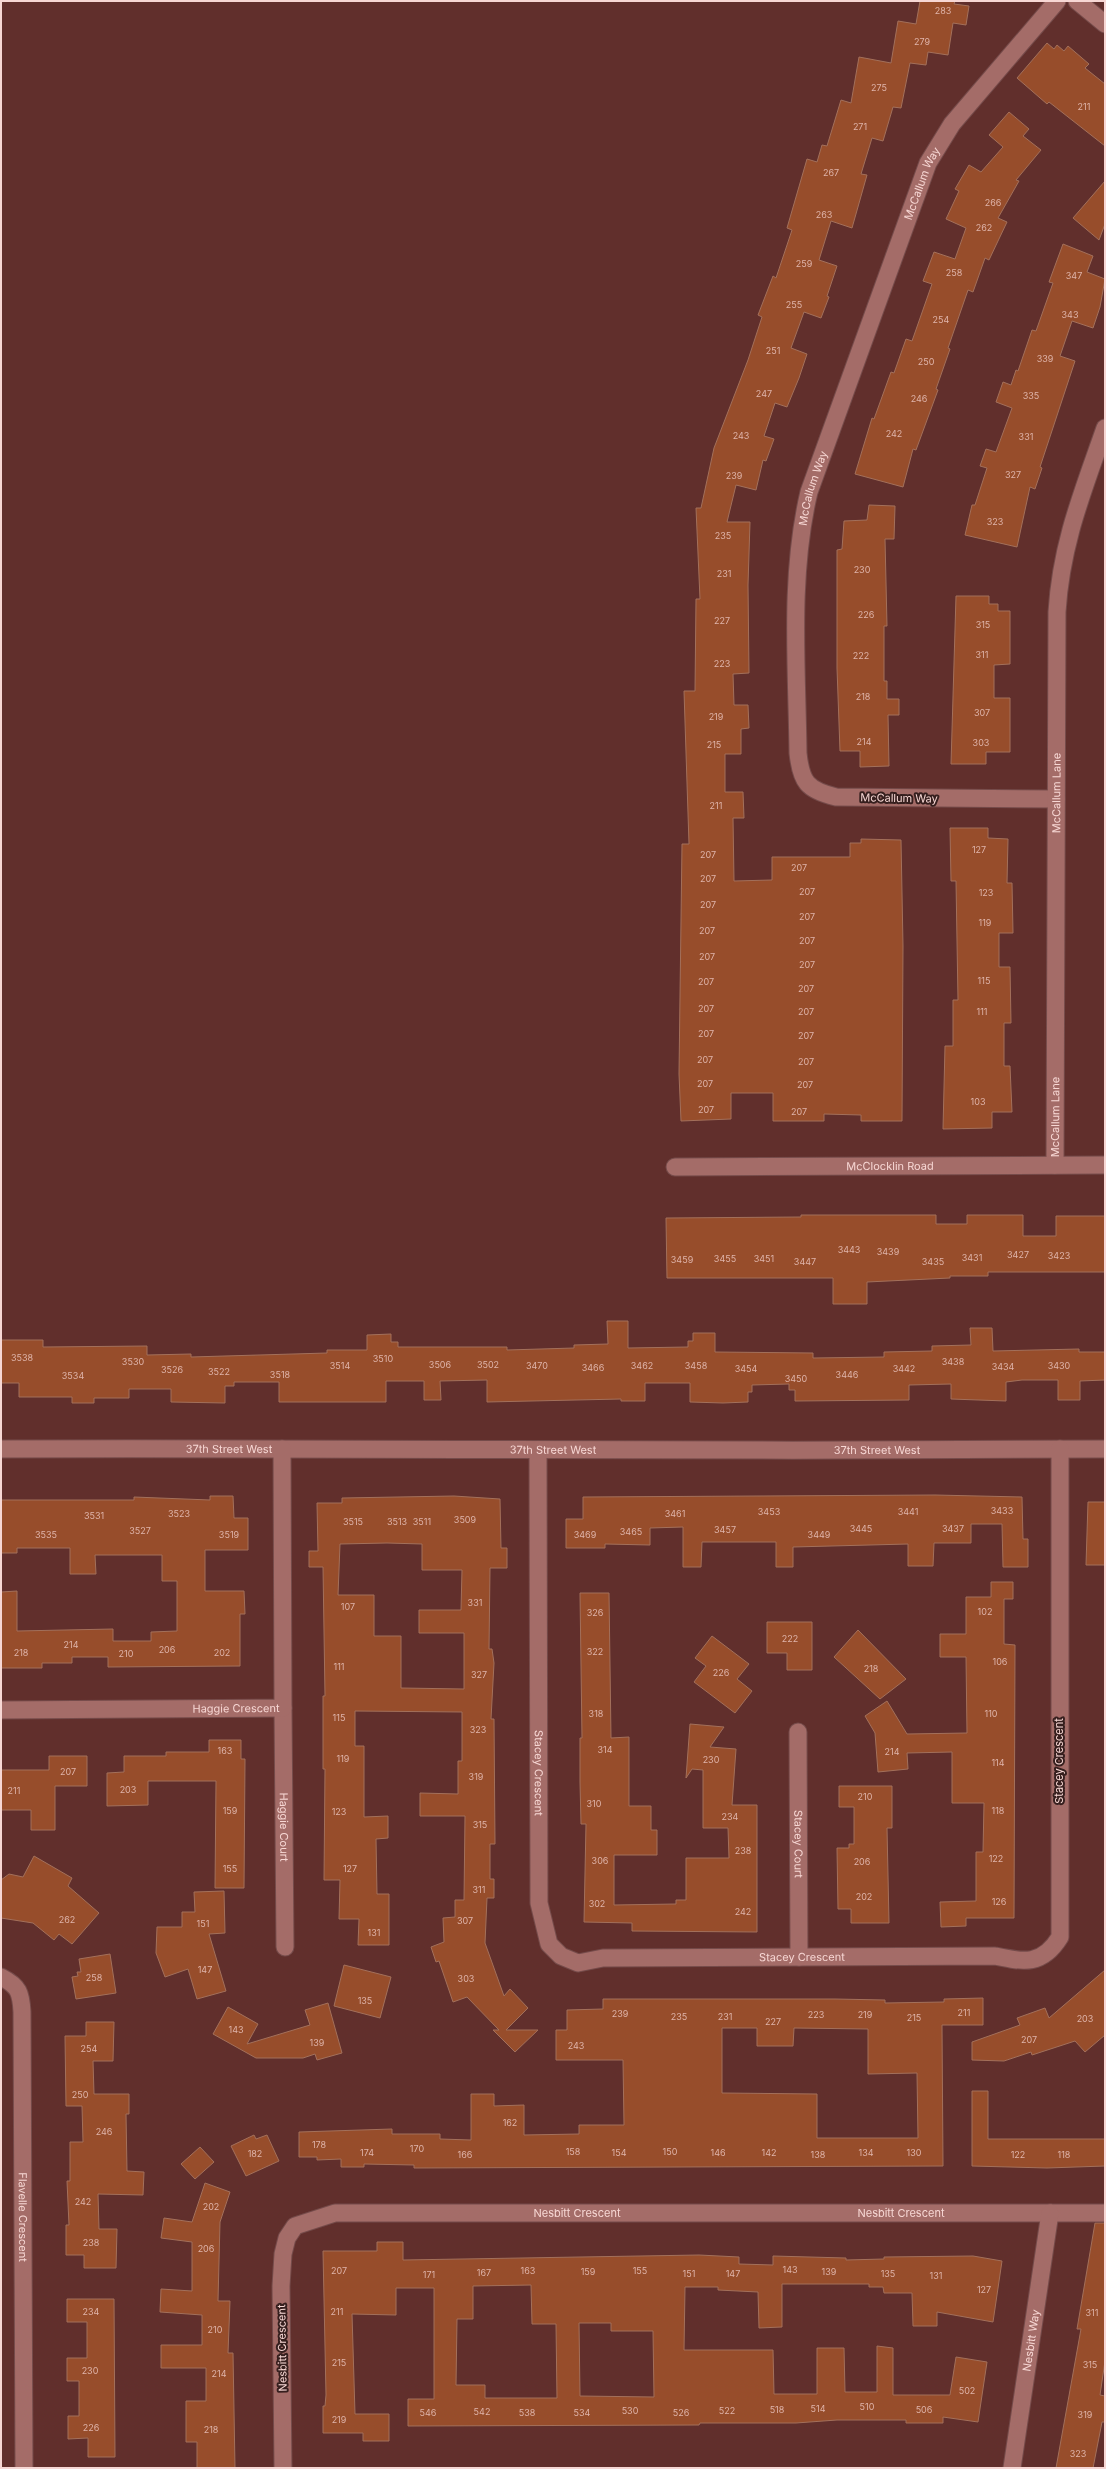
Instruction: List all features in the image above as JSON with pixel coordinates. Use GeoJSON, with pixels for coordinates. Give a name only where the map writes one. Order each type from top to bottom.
{"type":"FeatureCollection","features":[{"type":"Feature","properties":{"kind":"street","name":"McCallum Way"},"geometry":{"type":"LineString","coordinates":[[1056,1],[952,124],[928,164],[809,492],[801,524],[797,557],[798,753],[800,770],[807,785],[819,793],[836,797],[1056,799]]}},
{"type":"Feature","properties":{"kind":"street"},"geometry":{"type":"LineString","coordinates":[[1077,1],[1105,24]]}},
{"type":"Feature","properties":{"kind":"street","name":"McCallum Lane"},"geometry":{"type":"LineString","coordinates":[[1055,1165],[1057,612],[1059,580],[1073,519],[1105,428]]}},
{"type":"Feature","properties":{"kind":"street","name":"McClocklin Road"},"geometry":{"type":"LineString","coordinates":[[675,1167],[1105,1165]]}},
{"type":"Feature","properties":{"kind":"street","name":"37th Street West"},"geometry":{"type":"LineString","coordinates":[[1,1449],[1105,1449]]}},
{"type":"Feature","properties":{"kind":"street","name":"Haggie Crescent"},"geometry":{"type":"LineString","coordinates":[[1,1710],[283,1708],[282,1449]]}},
{"type":"Feature","properties":{"kind":"street","name":"Stacey Crescent"},"geometry":{"type":"LineString","coordinates":[[538,1450],[539,1903],[549,1944],[561,1956],[578,1963],[603,1958],[995,1956],[1020,1961],[1037,1958],[1052,1950],[1060,1937],[1060,1449]]}},
{"type":"Feature","properties":{"kind":"street","name":"Haggie Court"},"geometry":{"type":"LineString","coordinates":[[283,1708],[285,1947]]}},
{"type":"Feature","properties":{"kind":"street","name":"Stacey Court"},"geometry":{"type":"LineString","coordinates":[[798,1732],[799,1957]]}},
{"type":"Feature","properties":{"kind":"street","name":"Flavelle Crescent"},"geometry":{"type":"LineString","coordinates":[[1,1977],[12,1982],[21,1994],[22,2012],[24,2468]]}},
{"type":"Feature","properties":{"kind":"street","name":"Nesbitt Crescent"},"geometry":{"type":"LineString","coordinates":[[283,2468],[281,2294],[283,2254],[287,2238],[295,2226],[311,2219],[335,2213],[1105,2213]]}},
{"type":"Feature","properties":{"kind":"street","name":"Nesbitt Way"},"geometry":{"type":"LineString","coordinates":[[1012,2468],[1050,2213]]}},
{"type":"Feature","properties":{"kind":"building"},"geometry":{"type":"Polygon","coordinates":[[[920,1],[955,1],[954,4],[969,6],[966,25],[953,23],[948,55],[928,52],[926,65],[910,63],[901,108],[893,107],[883,141],[872,138],[861,174],[867,175],[852,228],[831,221],[819,260],[837,266],[827,296],[829,297],[821,318],[804,312],[791,348],[807,354],[799,378],[787,407],[775,403],[764,436],[774,439],[766,461],[763,460],[756,490],[736,485],[727,522],[750,522],[748,585],[749,673],[733,674],[734,705],[748,705],[749,728],[741,729],[741,754],[725,754],[725,792],[743,792],[744,818],[733,818],[734,881],[772,880],[772,857],[850,857],[850,843],[861,843],[861,839],[901,840],[903,946],[902,1121],[861,1121],[861,1115],[824,1114],[824,1121],[773,1121],[773,1093],[731,1093],[731,1119],[681,1121],[679,1074],[682,844],[689,844],[684,691],[695,691],[696,599],[700,599],[696,508],[701,508],[714,448],[748,360],[762,317],[758,315],[773,276],[776,278],[792,230],[787,228],[807,159],[817,162],[822,145],[827,146],[841,100],[851,103],[859,57],[891,63],[898,21],[916,24],[920,1]]]}},
{"type":"Feature","properties":{"kind":"building"},"geometry":{"type":"Polygon","coordinates":[[[1047,43],[1054,49],[1057,45],[1064,51],[1068,46],[1089,64],[1085,68],[1105,84],[1105,146],[1049,102],[1047,104],[1017,78],[1047,43]]]}},
{"type":"Feature","properties":{"kind":"building"},"geometry":{"type":"Polygon","coordinates":[[[1009,112],[1029,129],[1023,136],[1041,150],[1016,180],[1019,181],[998,218],[1007,222],[989,260],[985,258],[973,292],[968,290],[948,348],[950,349],[936,389],[938,390],[916,450],[913,449],[903,487],[855,474],[872,418],[874,419],[891,372],[894,373],[906,339],[912,341],[932,284],[923,281],[934,252],[955,259],[966,228],[946,219],[959,191],[955,189],[969,165],[981,172],[1003,147],[989,135],[1009,112]]]}},
{"type":"Feature","properties":{"kind":"building"},"geometry":{"type":"Polygon","coordinates":[[[1105,181],[1105,224],[1099,240],[1073,218],[1105,181]]]}},
{"type":"Feature","properties":{"kind":"building"},"geometry":{"type":"Polygon","coordinates":[[[1063,244],[1093,256],[1087,272],[1105,279],[1100,307],[1093,328],[1072,321],[1060,356],[1075,361],[1040,467],[1042,468],[1035,489],[1030,487],[1017,547],[965,535],[972,505],[975,505],[987,468],[980,466],[986,449],[996,452],[1012,408],[996,402],[1003,382],[1011,385],[1016,370],[1018,371],[1032,330],[1036,331],[1053,283],[1049,282],[1063,244]]]}},
{"type":"Feature","properties":{"kind":"building"},"geometry":{"type":"Polygon","coordinates":[[[869,505],[895,506],[894,539],[885,539],[887,626],[884,626],[884,681],[887,681],[887,699],[899,699],[899,715],[888,715],[889,766],[860,767],[860,751],[840,751],[837,668],[837,550],[842,549],[844,521],[867,520],[869,505]]]}},
{"type":"Feature","properties":{"kind":"building"},"geometry":{"type":"Polygon","coordinates":[[[956,596],[989,596],[989,604],[998,604],[998,611],[1010,611],[1010,664],[994,665],[994,698],[1010,698],[1010,752],[986,752],[986,764],[951,764],[956,596]]]}},
{"type":"Feature","properties":{"kind":"building"},"geometry":{"type":"Polygon","coordinates":[[[950,828],[988,828],[988,838],[1008,839],[1007,883],[1012,883],[1013,933],[999,933],[999,967],[1010,967],[1011,1023],[1004,1023],[1004,1066],[1010,1066],[1012,1112],[992,1112],[992,1128],[943,1129],[945,1046],[953,1046],[953,1000],[958,1000],[956,881],[951,881],[950,828]]]}},
{"type":"Feature","properties":{"kind":"building"},"geometry":{"type":"Polygon","coordinates":[[[801,1215],[936,1215],[936,1224],[967,1224],[967,1215],[1023,1215],[1023,1236],[1056,1236],[1056,1216],[1105,1216],[1105,1272],[988,1272],[988,1276],[950,1276],[950,1278],[867,1282],[867,1304],[833,1304],[833,1278],[667,1278],[666,1218],[801,1217],[801,1215]]]}},
{"type":"Feature","properties":{"kind":"building"},"geometry":{"type":"Polygon","coordinates":[[[607,1321],[628,1321],[628,1348],[688,1347],[688,1341],[693,1341],[693,1333],[715,1333],[715,1352],[813,1353],[813,1358],[884,1357],[884,1352],[932,1351],[932,1346],[971,1345],[970,1328],[992,1328],[993,1351],[1079,1349],[1079,1352],[1105,1352],[1105,1380],[1080,1381],[1080,1400],[1058,1400],[1058,1380],[1022,1380],[1006,1382],[1006,1401],[951,1399],[951,1384],[909,1385],[909,1400],[795,1401],[795,1390],[789,1390],[789,1384],[752,1385],[752,1392],[748,1392],[748,1402],[723,1403],[690,1402],[690,1383],[645,1383],[645,1401],[621,1401],[621,1399],[487,1402],[487,1380],[440,1381],[441,1400],[424,1400],[424,1381],[386,1381],[386,1402],[279,1402],[279,1382],[234,1382],[234,1386],[225,1386],[225,1403],[171,1402],[171,1389],[129,1389],[129,1398],[94,1398],[94,1403],[72,1403],[72,1397],[19,1397],[19,1383],[1,1383],[1,1340],[43,1340],[43,1347],[147,1346],[147,1355],[191,1354],[191,1357],[327,1353],[327,1350],[367,1350],[367,1335],[391,1334],[391,1342],[398,1342],[398,1347],[507,1347],[507,1350],[574,1348],[574,1345],[608,1344],[607,1321]]]}},
{"type":"Feature","properties":{"kind":"building"},"geometry":{"type":"Polygon","coordinates":[[[935,1495],[1022,1497],[1023,1539],[1028,1539],[1028,1567],[1003,1567],[1002,1524],[971,1524],[971,1543],[934,1543],[933,1566],[908,1566],[908,1544],[793,1547],[793,1567],[776,1567],[776,1542],[702,1542],[701,1567],[683,1567],[683,1527],[650,1528],[650,1545],[605,1544],[605,1548],[566,1548],[566,1519],[583,1519],[583,1497],[935,1495]]]}},
{"type":"Feature","properties":{"kind":"building"},"geometry":{"type":"Polygon","coordinates":[[[210,1496],[233,1496],[234,1518],[248,1518],[248,1550],[205,1550],[205,1591],[244,1591],[245,1614],[240,1614],[240,1666],[108,1667],[108,1657],[72,1657],[72,1663],[42,1663],[42,1668],[1,1668],[1,1592],[17,1591],[17,1631],[113,1629],[113,1641],[151,1641],[151,1632],[177,1631],[177,1581],[162,1581],[162,1555],[95,1555],[96,1574],[70,1574],[70,1548],[17,1548],[17,1553],[1,1553],[1,1500],[134,1500],[134,1497],[210,1500],[210,1496]]]}},
{"type":"Feature","properties":{"kind":"building"},"geometry":{"type":"Polygon","coordinates":[[[454,1496],[500,1499],[501,1548],[507,1548],[507,1568],[490,1568],[489,1649],[492,1649],[494,1663],[491,1719],[494,1719],[495,1844],[490,1844],[490,1879],[494,1879],[494,1898],[487,1898],[485,1943],[504,1996],[510,1989],[528,2008],[506,2030],[538,2030],[515,2052],[493,2030],[499,2030],[467,1997],[453,2002],[439,1961],[436,1962],[431,1947],[444,1942],[443,1918],[455,1917],[455,1900],[464,1900],[465,1816],[420,1816],[420,1793],[458,1794],[458,1761],[462,1761],[462,1712],[355,1711],[355,1746],[364,1746],[364,1817],[388,1816],[388,1838],[376,1839],[377,1894],[389,1894],[389,1945],[358,1945],[359,1919],[339,1919],[340,1880],[324,1880],[325,1769],[323,1769],[323,1696],[325,1696],[323,1567],[309,1567],[309,1551],[318,1551],[317,1503],[342,1503],[342,1498],[454,1496]],[[340,1544],[338,1595],[374,1595],[374,1636],[401,1636],[401,1688],[464,1689],[464,1633],[419,1633],[419,1610],[461,1610],[462,1570],[422,1570],[422,1544],[340,1544]]]}},
{"type":"Feature","properties":{"kind":"building"},"geometry":{"type":"Polygon","coordinates":[[[1088,1502],[1105,1502],[1105,1565],[1086,1565],[1088,1502]]]}},
{"type":"Feature","properties":{"kind":"building"},"geometry":{"type":"Polygon","coordinates":[[[991,1582],[1013,1582],[1013,1599],[1004,1599],[1004,1644],[1015,1645],[1014,1918],[966,1918],[966,1926],[941,1927],[940,1902],[976,1901],[976,1852],[983,1852],[984,1803],[952,1803],[952,1752],[907,1753],[908,1769],[878,1772],[875,1733],[865,1716],[887,1701],[907,1734],[967,1733],[966,1657],[940,1657],[940,1634],[966,1634],[966,1597],[991,1597],[991,1582]]]}},
{"type":"Feature","properties":{"kind":"building"},"geometry":{"type":"Polygon","coordinates":[[[580,1593],[609,1593],[611,1738],[629,1737],[629,1806],[651,1806],[651,1830],[657,1830],[657,1855],[614,1855],[614,1905],[676,1904],[676,1900],[686,1900],[686,1858],[729,1858],[728,1828],[703,1828],[703,1770],[692,1769],[686,1778],[690,1724],[724,1727],[710,1747],[736,1749],[732,1805],[757,1805],[757,1932],[632,1931],[632,1923],[584,1922],[586,1824],[581,1824],[580,1738],[582,1738],[580,1593]]]}},
{"type":"Feature","properties":{"kind":"building"},"geometry":{"type":"Polygon","coordinates":[[[767,1622],[812,1622],[812,1670],[787,1670],[787,1653],[767,1653],[767,1622]]]}},
{"type":"Feature","properties":{"kind":"building"},"geometry":{"type":"Polygon","coordinates":[[[858,1630],[906,1679],[880,1699],[834,1657],[858,1630]]]}},
{"type":"Feature","properties":{"kind":"building"},"geometry":{"type":"Polygon","coordinates":[[[712,1636],[749,1664],[737,1679],[752,1691],[735,1713],[694,1682],[706,1666],[695,1658],[712,1636]]]}},
{"type":"Feature","properties":{"kind":"building"},"geometry":{"type":"Polygon","coordinates":[[[209,1740],[241,1740],[241,1759],[245,1759],[244,1888],[215,1888],[216,1781],[148,1781],[148,1805],[107,1806],[107,1773],[124,1772],[124,1756],[166,1756],[166,1752],[209,1752],[209,1740]]]}},
{"type":"Feature","properties":{"kind":"building"},"geometry":{"type":"Polygon","coordinates":[[[49,1756],[87,1756],[87,1786],[55,1786],[55,1830],[31,1830],[31,1810],[1,1810],[1,1770],[49,1770],[49,1756]]]}},
{"type":"Feature","properties":{"kind":"building"},"geometry":{"type":"Polygon","coordinates":[[[839,1786],[892,1786],[892,1828],[887,1828],[889,1923],[851,1923],[851,1909],[838,1909],[837,1848],[849,1848],[849,1844],[854,1844],[854,1807],[839,1807],[839,1786]]]}},
{"type":"Feature","properties":{"kind":"building"},"geometry":{"type":"Polygon","coordinates":[[[34,1856],[72,1878],[68,1886],[99,1913],[72,1944],[59,1934],[54,1940],[33,1923],[1,1918],[1,1880],[9,1874],[23,1877],[34,1856]]]}},
{"type":"Feature","properties":{"kind":"building"},"geometry":{"type":"Polygon","coordinates":[[[224,1891],[225,1933],[209,1934],[226,1991],[197,1999],[188,1969],[165,1977],[156,1953],[157,1927],[182,1927],[182,1912],[195,1912],[194,1892],[224,1891]]]}},
{"type":"Feature","properties":{"kind":"building"},"geometry":{"type":"Polygon","coordinates":[[[110,1954],[116,1993],[76,1999],[72,1977],[78,1976],[77,1972],[81,1972],[79,1959],[110,1954]]]}},
{"type":"Feature","properties":{"kind":"building"},"geometry":{"type":"Polygon","coordinates":[[[344,1965],[391,1977],[380,2018],[334,2006],[344,1965]]]}},
{"type":"Feature","properties":{"kind":"building"},"geometry":{"type":"Polygon","coordinates":[[[1105,1970],[1105,2035],[1085,2052],[1075,2041],[1032,2055],[1031,2052],[1004,2061],[972,2060],[972,2042],[1020,2025],[1017,2018],[1045,2008],[1049,2018],[1105,1970]]]}},
{"type":"Feature","properties":{"kind":"building"},"geometry":{"type":"Polygon","coordinates":[[[983,1998],[983,2025],[942,2025],[943,2166],[414,2168],[414,2165],[364,2164],[364,2167],[341,2167],[341,2159],[317,2160],[317,2157],[299,2157],[299,2132],[392,2129],[392,2134],[440,2134],[440,2139],[471,2140],[471,2094],[494,2094],[494,2106],[524,2105],[524,2135],[579,2134],[579,2125],[624,2125],[623,2060],[556,2060],[556,2030],[567,2030],[567,2010],[603,2009],[603,1999],[835,1999],[885,2000],[885,2003],[944,2002],[944,1999],[983,1998]],[[722,2028],[722,2093],[817,2094],[817,2138],[918,2138],[917,2073],[868,2074],[868,2029],[794,2028],[793,2046],[757,2046],[757,2028],[722,2028]]]}},
{"type":"Feature","properties":{"kind":"building"},"geometry":{"type":"Polygon","coordinates":[[[328,2003],[342,2053],[317,2060],[315,2054],[303,2058],[256,2058],[213,2034],[228,2007],[258,2024],[247,2044],[310,2025],[305,2010],[328,2003]]]}},
{"type":"Feature","properties":{"kind":"building"},"geometry":{"type":"Polygon","coordinates":[[[86,2022],[114,2022],[113,2061],[93,2061],[94,2094],[129,2094],[129,2114],[126,2114],[127,2171],[144,2172],[143,2195],[98,2194],[99,2229],[117,2229],[116,2268],[84,2268],[84,2255],[66,2255],[66,2225],[69,2225],[67,2181],[70,2181],[70,2142],[83,2142],[82,2106],[66,2106],[65,2036],[86,2036],[86,2022]]]}},
{"type":"Feature","properties":{"kind":"building"},"geometry":{"type":"Polygon","coordinates":[[[972,2091],[988,2091],[988,2139],[1105,2139],[1105,2166],[1047,2168],[972,2166],[972,2091]]]}},
{"type":"Feature","properties":{"kind":"building"},"geometry":{"type":"Polygon","coordinates":[[[254,2135],[256,2139],[267,2135],[279,2161],[246,2176],[231,2146],[254,2135]]]}},
{"type":"Feature","properties":{"kind":"building"},"geometry":{"type":"Polygon","coordinates":[[[200,2147],[214,2162],[195,2179],[181,2164],[200,2147]]]}},
{"type":"Feature","properties":{"kind":"building"},"geometry":{"type":"Polygon","coordinates":[[[205,2183],[230,2192],[220,2222],[218,2301],[230,2301],[228,2353],[233,2353],[235,2468],[197,2468],[197,2442],[186,2442],[186,2401],[206,2401],[206,2368],[161,2368],[161,2345],[202,2345],[202,2315],[160,2312],[161,2289],[192,2291],[192,2242],[161,2238],[164,2218],[192,2222],[205,2183]]]}},
{"type":"Feature","properties":{"kind":"building"},"geometry":{"type":"Polygon","coordinates":[[[1095,2223],[1105,2223],[1105,2361],[1100,2395],[1105,2396],[1105,2422],[1102,2422],[1093,2468],[1056,2468],[1081,2329],[1077,2329],[1095,2223]]]}},
{"type":"Feature","properties":{"kind":"building"},"geometry":{"type":"Polygon","coordinates":[[[377,2242],[403,2242],[403,2260],[699,2255],[739,2257],[739,2264],[773,2265],[773,2256],[846,2258],[846,2260],[884,2259],[884,2257],[973,2256],[1002,2261],[993,2322],[937,2312],[937,2326],[913,2326],[912,2293],[884,2293],[883,2287],[869,2287],[869,2284],[782,2284],[782,2327],[759,2328],[758,2292],[718,2290],[718,2287],[685,2287],[684,2350],[773,2350],[774,2394],[817,2394],[817,2348],[844,2348],[845,2392],[877,2392],[877,2346],[893,2348],[893,2395],[950,2395],[956,2357],[987,2362],[978,2422],[943,2417],[943,2423],[906,2423],[906,2420],[837,2420],[796,2423],[700,2423],[699,2425],[408,2426],[408,2399],[434,2399],[434,2288],[396,2288],[396,2315],[352,2314],[355,2414],[389,2414],[389,2441],[363,2441],[363,2433],[323,2433],[323,2406],[325,2406],[326,2395],[323,2251],[377,2251],[377,2242]],[[531,2285],[473,2286],[473,2319],[457,2319],[456,2385],[485,2385],[485,2398],[557,2398],[556,2324],[532,2324],[531,2285]],[[579,2323],[580,2396],[654,2397],[653,2331],[611,2331],[611,2323],[579,2323]]]}},
{"type":"Feature","properties":{"kind":"building"},"geometry":{"type":"Polygon","coordinates":[[[67,2299],[114,2299],[115,2457],[88,2457],[88,2438],[68,2439],[68,2416],[79,2416],[79,2381],[67,2381],[67,2358],[87,2358],[87,2322],[67,2322],[67,2299]]]}}]}
